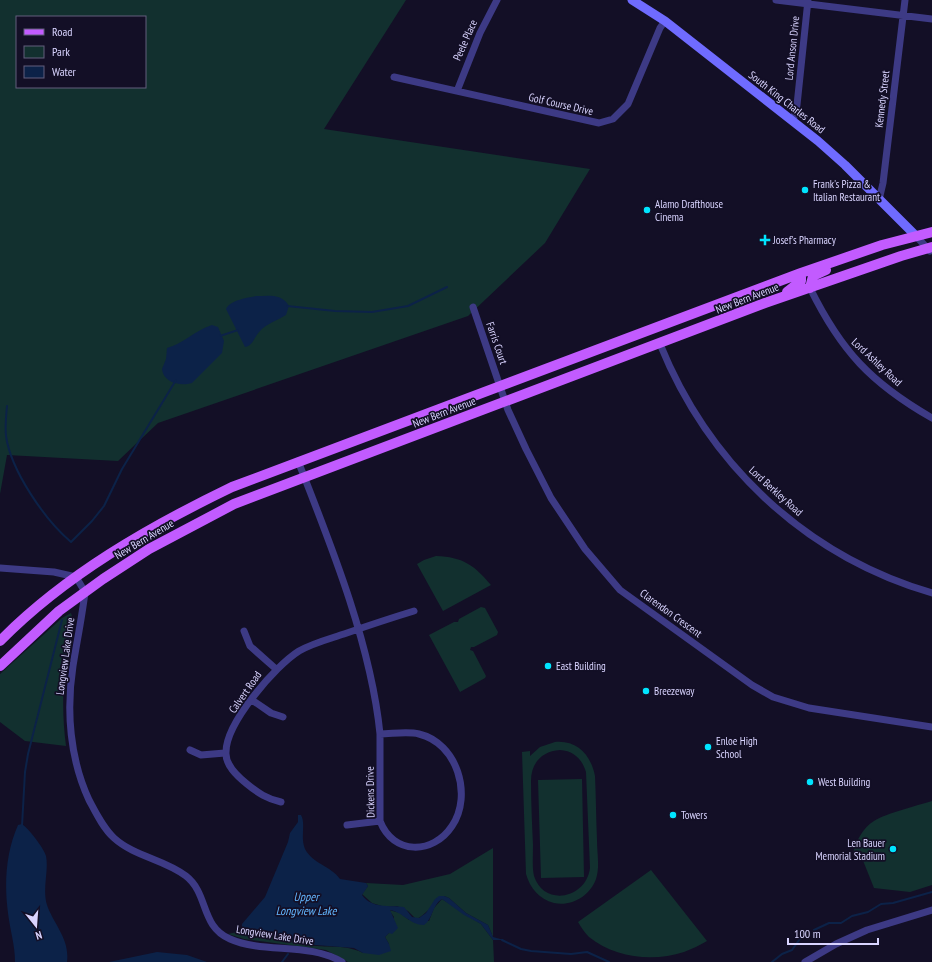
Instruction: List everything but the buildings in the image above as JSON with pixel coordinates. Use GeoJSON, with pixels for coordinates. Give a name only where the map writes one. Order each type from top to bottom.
{"type":"FeatureCollection","features":[{"type":"Feature","properties":{"kind":"main road","name":"New Bern Avenue"},"geometry":{"type":"LineString","coordinates":[[0,642],[76,577],[130,541],[183,510],[232,487],[802,273],[856,254],[932,232]]}},
{"type":"Feature","properties":{"kind":"main road","name":"New Bern Avenue"},"geometry":{"type":"LineString","coordinates":[[0,666],[59,611],[85,592],[126,564],[184,529],[234,504],[810,288],[930,249]]}},
{"type":"Feature","properties":{"kind":"main road"},"geometry":{"type":"LineString","coordinates":[[810,288],[813,276],[856,254]]}},
{"type":"Feature","properties":{"kind":"main road"},"geometry":{"type":"LineString","coordinates":[[742,313],[798,285],[801,281],[802,273]]}},
{"type":"Feature","properties":{"kind":"main road"},"geometry":{"type":"LineString","coordinates":[[660,344],[660,340],[665,331],[704,310]]}},
{"type":"Feature","properties":{"kind":"main road"},"geometry":{"type":"LineString","coordinates":[[600,367],[608,360],[646,342],[650,336],[651,330]]}},
{"type":"Feature","properties":{"kind":"street","name":"Peele Place"},"geometry":{"type":"LineString","coordinates":[[457,91],[480,33],[497,0]]}},
{"type":"Feature","properties":{"kind":"street","name":"South King Charles Road"},"geometry":{"type":"LineString","coordinates":[[632,0],[665,21],[793,121],[841,161],[916,236]]}},
{"type":"Feature","properties":{"kind":"street"},"geometry":{"type":"LineString","coordinates":[[776,0],[808,2],[932,19]]}},
{"type":"Feature","properties":{"kind":"street","name":"Kennedy Street"},"geometry":{"type":"LineString","coordinates":[[879,200],[883,183],[905,0]]}},
{"type":"Feature","properties":{"kind":"street","name":"Lord Anson Drive"},"geometry":{"type":"LineString","coordinates":[[793,121],[797,105],[808,2]]}},
{"type":"Feature","properties":{"kind":"street","name":"Golf Course Drive"},"geometry":{"type":"LineString","coordinates":[[394,77],[586,122],[599,123],[613,119],[628,104],[657,34],[665,21]]}},
{"type":"Feature","properties":{"kind":"street"},"geometry":{"type":"LineString","coordinates":[[916,236],[930,249]]}},
{"type":"Feature","properties":{"kind":"street","name":"Lord Ashley Road"},"geometry":{"type":"LineString","coordinates":[[810,288],[835,334],[853,358],[888,390],[932,418]]}},
{"type":"Feature","properties":{"kind":"street","name":"Farris Court"},"geometry":{"type":"LineString","coordinates":[[473,307],[500,386]]}},
{"type":"Feature","properties":{"kind":"street","name":"Lord Berkley Road"},"geometry":{"type":"LineString","coordinates":[[660,344],[677,385],[692,409],[716,445],[756,491],[805,531],[857,563],[911,587],[932,594]]}},
{"type":"Feature","properties":{"kind":"street","name":"Clarendon Crescent"},"geometry":{"type":"LineString","coordinates":[[500,386],[505,402],[539,475],[564,518],[610,579],[634,600],[752,685],[774,697],[809,708],[932,727]]}},
{"type":"Feature","properties":{"kind":"street","name":"Dickens Drive"},"geometry":{"type":"LineString","coordinates":[[298,461],[346,589],[376,696],[380,734],[380,821],[387,834],[401,845],[416,847],[429,844],[440,838],[452,826],[459,811],[460,793],[457,771],[454,762],[444,748],[437,742],[418,734],[380,734]]}},
{"type":"Feature","properties":{"kind":"street"},"geometry":{"type":"LineString","coordinates":[[0,568],[54,572],[76,577],[85,592]]}},
{"type":"Feature","properties":{"kind":"street","name":"Longview Lake Drive"},"geometry":{"type":"LineString","coordinates":[[85,592],[71,682],[71,725],[73,746],[81,778],[102,822],[113,837],[126,847],[187,877],[196,888],[210,921],[224,936],[242,942],[319,953],[342,962]]}},
{"type":"Feature","properties":{"kind":"street","name":"Calvert Road"},"geometry":{"type":"LineString","coordinates":[[225,753],[228,739],[232,730],[264,681],[276,669],[300,650],[357,629],[414,611]]}},
{"type":"Feature","properties":{"kind":"street"},"geometry":{"type":"LineString","coordinates":[[244,631],[250,646],[276,669]]}},
{"type":"Feature","properties":{"kind":"street"},"geometry":{"type":"LineString","coordinates":[[252,700],[270,713],[283,717]]}},
{"type":"Feature","properties":{"kind":"street"},"geometry":{"type":"LineString","coordinates":[[190,750],[201,755],[225,753],[231,769],[238,776],[268,800],[281,802]]}},
{"type":"Feature","properties":{"kind":"street"},"geometry":{"type":"LineString","coordinates":[[347,825],[380,821]]}},
{"type":"Feature","properties":{"kind":"street"},"geometry":{"type":"LineString","coordinates":[[805,962],[836,944],[867,930],[932,910]]}},
{"type":"Feature","properties":{"kind":"green space"},"geometry":{"type":"Polygon","coordinates":[[[0,0],[406,0],[324,129],[590,169],[545,243],[468,316],[158,423],[118,461],[7,455],[0,494],[0,0]]]}},
{"type":"Feature","properties":{"kind":"green space"},"geometry":{"type":"Polygon","coordinates":[[[436,556],[454,558],[467,563],[479,572],[491,585],[443,611],[417,564],[436,556]]]}},
{"type":"Feature","properties":{"kind":"green space"},"geometry":{"type":"Polygon","coordinates":[[[481,607],[485,608],[498,632],[497,635],[474,647],[471,647],[470,650],[473,651],[486,676],[460,692],[429,635],[454,622],[458,622],[459,619],[481,607]]]}},
{"type":"Feature","properties":{"kind":"green space"},"geometry":{"type":"Polygon","coordinates":[[[71,613],[72,633],[63,692],[66,746],[25,741],[0,722],[0,674],[62,618],[71,613]]]}},
{"type":"Feature","properties":{"kind":"green space"},"geometry":{"type":"Polygon","coordinates":[[[555,742],[563,742],[576,746],[586,755],[593,768],[595,776],[598,870],[593,885],[585,895],[573,902],[560,904],[544,899],[530,884],[526,874],[522,752],[530,751],[530,756],[540,747],[555,742]],[[554,751],[539,759],[533,769],[531,781],[534,876],[539,886],[546,892],[555,895],[564,895],[581,887],[587,879],[590,868],[586,772],[577,756],[565,751],[554,751]]]}},
{"type":"Feature","properties":{"kind":"green space"},"geometry":{"type":"Polygon","coordinates":[[[582,779],[584,877],[541,878],[538,780],[582,779]]]}},
{"type":"Feature","properties":{"kind":"green space","name":"Len Bauer Memorial Stadium"},"geometry":{"type":"Polygon","coordinates":[[[932,801],[932,885],[910,892],[874,888],[860,853],[853,854],[863,831],[866,827],[880,818],[894,812],[932,801]]]}},
{"type":"Feature","properties":{"kind":"green space"},"geometry":{"type":"Polygon","coordinates":[[[493,848],[493,937],[488,925],[466,913],[449,898],[444,896],[422,916],[416,919],[408,911],[397,906],[385,907],[372,903],[362,894],[368,886],[366,883],[403,885],[450,874],[493,848]]]}},
{"type":"Feature","properties":{"kind":"green space"},"geometry":{"type":"Polygon","coordinates":[[[651,870],[707,941],[684,952],[660,957],[647,957],[622,954],[610,950],[589,937],[578,922],[651,870]]]}},
{"type":"Feature","properties":{"kind":"green space"},"geometry":{"type":"Polygon","coordinates":[[[442,899],[481,924],[493,940],[494,962],[348,962],[326,950],[244,939],[228,934],[242,931],[251,934],[274,935],[285,937],[302,944],[348,948],[363,953],[389,944],[385,937],[389,933],[394,917],[389,910],[400,913],[409,920],[429,921],[434,908],[442,899]]]}},
{"type":"Feature","properties":{"kind":"water"},"geometry":{"type":"Polygon","coordinates":[[[256,296],[279,297],[289,306],[286,315],[269,324],[258,333],[250,345],[245,347],[226,309],[235,301],[256,296]]]}},
{"type":"Feature","properties":{"kind":"water"},"geometry":{"type":"Polygon","coordinates":[[[212,325],[218,327],[224,341],[222,353],[192,383],[177,384],[165,377],[162,369],[166,359],[167,348],[178,344],[212,325]]]}},
{"type":"Feature","properties":{"kind":"water","name":"Upper Longview Lake"},"geometry":{"type":"Polygon","coordinates":[[[298,815],[301,815],[303,822],[303,840],[308,854],[317,862],[332,871],[340,879],[366,883],[368,886],[362,895],[366,899],[381,906],[404,907],[412,917],[419,918],[426,913],[435,899],[439,896],[444,896],[449,898],[466,913],[488,925],[493,937],[504,940],[493,940],[481,924],[464,915],[442,899],[436,905],[429,919],[424,925],[415,923],[399,913],[390,910],[398,928],[392,934],[389,933],[385,937],[391,951],[379,955],[363,953],[354,948],[303,944],[278,936],[261,936],[242,931],[242,924],[265,897],[288,842],[290,833],[298,822],[298,815]]]}},
{"type":"Feature","properties":{"kind":"water"},"geometry":{"type":"Polygon","coordinates":[[[22,824],[36,838],[46,856],[47,868],[45,893],[47,905],[64,939],[67,962],[15,962],[7,902],[6,879],[14,835],[18,825],[22,824]]]}},
{"type":"Feature","properties":{"kind":"water"},"geometry":{"type":"Polygon","coordinates":[[[157,952],[187,955],[207,962],[109,962],[157,952]]]}},
{"type":"Feature","properties":{"kind":"waterway"},"geometry":{"type":"LineString","coordinates":[[287,306],[335,311],[372,312],[408,306],[447,287]]}},
{"type":"Feature","properties":{"kind":"waterway"},"geometry":{"type":"LineString","coordinates":[[220,336],[238,330]]}},
{"type":"Feature","properties":{"kind":"waterway"},"geometry":{"type":"LineString","coordinates":[[7,406],[6,436],[9,450],[22,479],[40,508],[61,533],[71,542],[92,521],[104,506],[122,469],[176,380]]}},
{"type":"Feature","properties":{"kind":"waterway"},"geometry":{"type":"LineString","coordinates":[[22,826],[25,772],[28,754],[62,620]]}},
{"type":"Feature","properties":{"kind":"waterway"},"geometry":{"type":"LineString","coordinates":[[814,930],[829,923],[841,923],[852,916],[868,912],[881,904],[893,903],[932,892]]}},
{"type":"Feature","properties":{"kind":"waterway"},"geometry":{"type":"LineString","coordinates":[[772,962],[782,954],[792,950],[802,936]]}},
{"type":"Feature","properties":{"kind":"waterway"},"geometry":{"type":"LineString","coordinates":[[502,940],[521,949],[531,951],[571,954],[587,952],[609,962]]}},
{"type":"Feature","properties":{"kind":"waterway"},"geometry":{"type":"LineString","coordinates":[[282,962],[288,954]]}},
{"type":"Feature","properties":{"kind":"place","name":"Frank's Pizza & Italian Restaurant"},"geometry":{"type":"Point","coordinates":[805,190]}},
{"type":"Feature","properties":{"kind":"place","name":"Alamo Drafthouse Cinema"},"geometry":{"type":"Point","coordinates":[647,210]}},
{"type":"Feature","properties":{"kind":"place","name":"Josef's Pharmacy"},"geometry":{"type":"Point","coordinates":[765,240]}},
{"type":"Feature","properties":{"kind":"place","name":"East Building"},"geometry":{"type":"Point","coordinates":[548,666]}},
{"type":"Feature","properties":{"kind":"place","name":"Breezeway"},"geometry":{"type":"Point","coordinates":[646,691]}},
{"type":"Feature","properties":{"kind":"place","name":"Enloe High School"},"geometry":{"type":"Point","coordinates":[708,747]}},
{"type":"Feature","properties":{"kind":"place","name":"West Building"},"geometry":{"type":"Point","coordinates":[810,782]}},
{"type":"Feature","properties":{"kind":"place","name":"Towers"},"geometry":{"type":"Point","coordinates":[673,815]}},
{"type":"Feature","properties":{"kind":"place","name":"Len Bauer Memorial Stadium"},"geometry":{"type":"Point","coordinates":[893,849]}}]}
